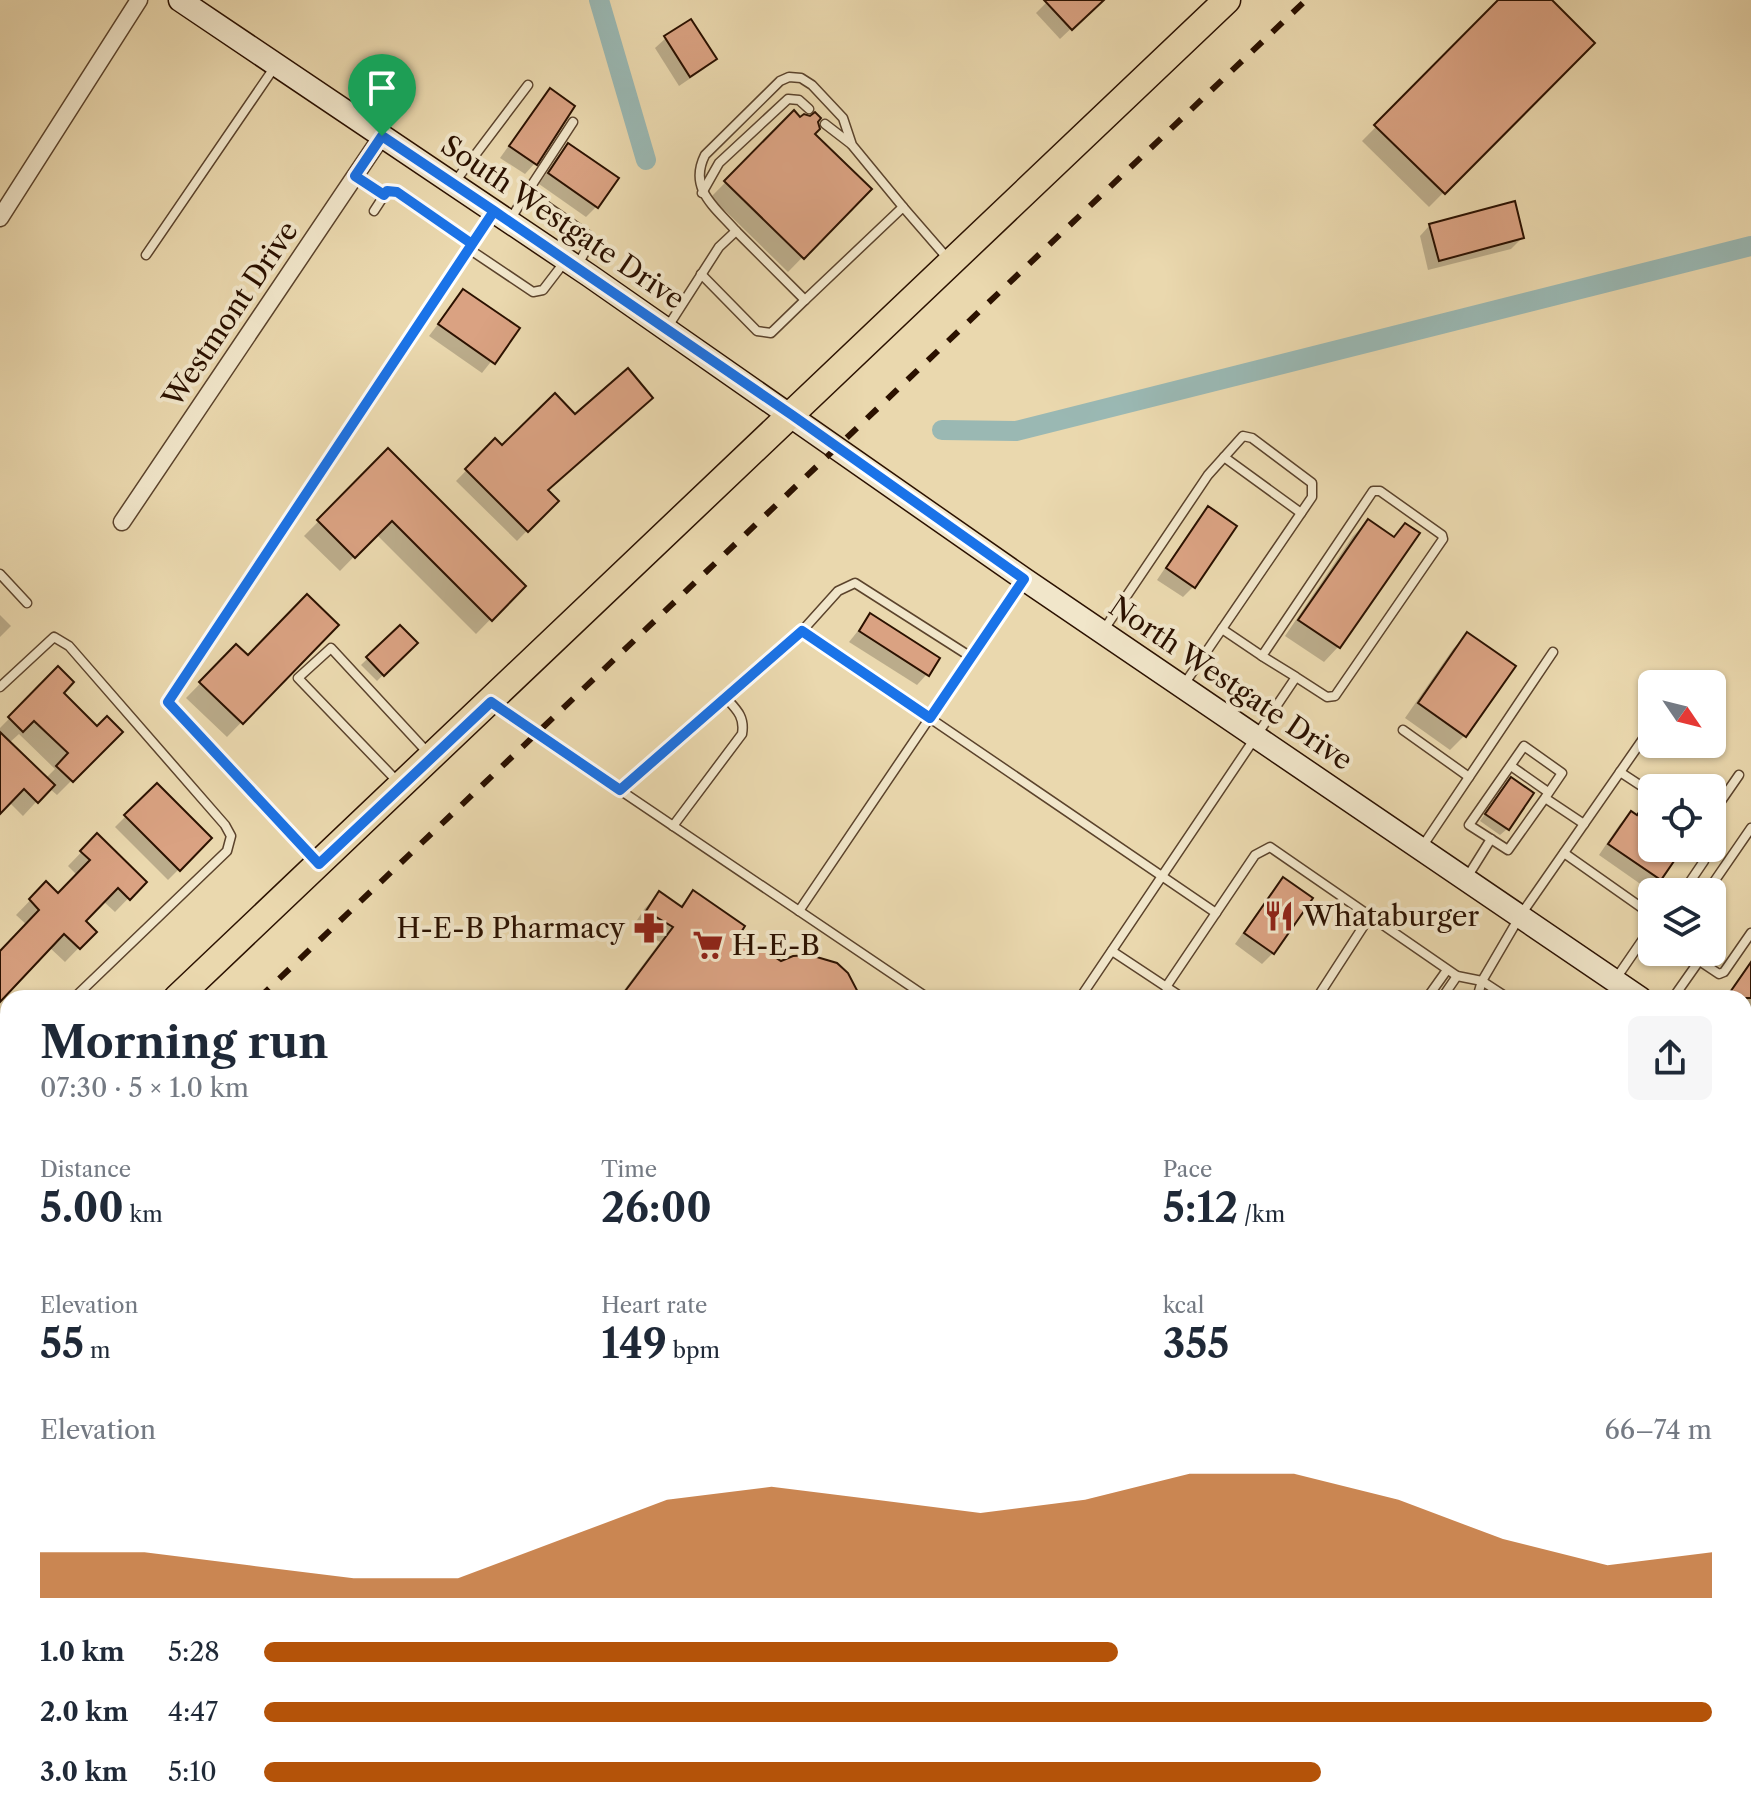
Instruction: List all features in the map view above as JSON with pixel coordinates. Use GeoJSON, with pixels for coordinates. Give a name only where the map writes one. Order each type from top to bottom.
{"type":"FeatureCollection","features":[{"type":"Feature","properties":{"kind":"main road"},"geometry":{"type":"LineString","coordinates":[[185,990],[951,263],[1217,3]]}},
{"type":"Feature","properties":{"kind":"street"},"geometry":{"type":"LineString","coordinates":[[0,218],[139,0]]}},
{"type":"Feature","properties":{"kind":"street","name":"South Westgate Drive"},"geometry":{"type":"LineString","coordinates":[[195,4],[276,65],[792,415]]}},
{"type":"Feature","properties":{"kind":"street","name":"Westmont Drive"},"geometry":{"type":"LineString","coordinates":[[122,522],[382,136]]}},
{"type":"Feature","properties":{"kind":"street","name":"North Westgate Drive"},"geometry":{"type":"LineString","coordinates":[[792,415],[1024,579],[1628,990]]}},
{"type":"Feature","properties":{"kind":"lane"},"geometry":{"type":"LineString","coordinates":[[146,255],[276,65]]}},
{"type":"Feature","properties":{"kind":"lane"},"geometry":{"type":"LineString","coordinates":[[805,300],[702,193],[697,170],[705,155],[780,81],[789,77],[801,78],[812,85],[843,118],[852,145]]}},
{"type":"Feature","properties":{"kind":"lane"},"geometry":{"type":"LineString","coordinates":[[454,184],[528,85]]}},
{"type":"Feature","properties":{"kind":"lane"},"geometry":{"type":"LineString","coordinates":[[702,193],[719,163],[788,99],[799,100],[809,109]]}},
{"type":"Feature","properties":{"kind":"lane"},"geometry":{"type":"LineString","coordinates":[[319,864],[168,702],[470,246],[524,197],[573,122]]}},
{"type":"Feature","properties":{"kind":"lane"},"geometry":{"type":"LineString","coordinates":[[825,124],[852,145],[951,263]]}},
{"type":"Feature","properties":{"kind":"lane"},"geometry":{"type":"LineString","coordinates":[[355,176],[384,195]]}},
{"type":"Feature","properties":{"kind":"lane"},"geometry":{"type":"LineString","coordinates":[[374,211],[387,191],[397,192],[533,292],[543,290],[589,245],[588,235],[538,200],[524,197]]}},
{"type":"Feature","properties":{"kind":"lane"},"geometry":{"type":"LineString","coordinates":[[701,274],[757,331],[771,333],[903,207]]}},
{"type":"Feature","properties":{"kind":"lane"},"geometry":{"type":"LineString","coordinates":[[667,329],[719,247],[736,231]]}},
{"type":"Feature","properties":{"kind":"lane"},"geometry":{"type":"LineString","coordinates":[[1103,632],[1208,475],[1243,436],[1252,438],[1312,483],[1312,497],[1183,686]]}},
{"type":"Feature","properties":{"kind":"lane"},"geometry":{"type":"LineString","coordinates":[[1224,457],[1301,513]]}},
{"type":"Feature","properties":{"kind":"lane"},"geometry":{"type":"LineString","coordinates":[[1222,629],[1262,656],[1327,697],[1335,696],[1443,539],[1442,535],[1380,491],[1373,491],[1262,656]]}},
{"type":"Feature","properties":{"kind":"lane"},"geometry":{"type":"LineString","coordinates":[[0,574],[27,603]]}},
{"type":"Feature","properties":{"kind":"lane"},"geometry":{"type":"LineString","coordinates":[[799,911],[1024,579]]}},
{"type":"Feature","properties":{"kind":"lane"},"geometry":{"type":"LineString","coordinates":[[620,790],[802,631],[838,591],[855,583],[971,657]]}},
{"type":"Feature","properties":{"kind":"lane"},"geometry":{"type":"LineString","coordinates":[[802,631],[1216,913]]}},
{"type":"Feature","properties":{"kind":"lane"},"geometry":{"type":"LineString","coordinates":[[0,687],[54,637],[69,646],[225,825],[231,836],[227,851],[82,990]]}},
{"type":"Feature","properties":{"kind":"lane"},"geometry":{"type":"LineString","coordinates":[[401,786],[298,678],[331,648],[432,757]]}},
{"type":"Feature","properties":{"kind":"lane"},"geometry":{"type":"LineString","coordinates":[[1421,849],[1553,652]]}},
{"type":"Feature","properties":{"kind":"lane"},"geometry":{"type":"LineString","coordinates":[[1085,990],[1296,677]]}},
{"type":"Feature","properties":{"kind":"lane"},"geometry":{"type":"LineString","coordinates":[[673,826],[742,734],[742,716],[726,698]]}},
{"type":"Feature","properties":{"kind":"lane"},"geometry":{"type":"LineString","coordinates":[[491,702],[916,990]]}},
{"type":"Feature","properties":{"kind":"lane"},"geometry":{"type":"LineString","coordinates":[[1403,730],[1469,777]]}},
{"type":"Feature","properties":{"kind":"lane"},"geometry":{"type":"LineString","coordinates":[[1524,746],[1562,773],[1508,850],[1469,825],[1511,766],[1524,746]]}},
{"type":"Feature","properties":{"kind":"lane"},"geometry":{"type":"LineString","coordinates":[[1479,990],[1520,916],[1638,746]]}},
{"type":"Feature","properties":{"kind":"lane"},"geometry":{"type":"LineString","coordinates":[[1511,766],[1584,824]]}},
{"type":"Feature","properties":{"kind":"lane"},"geometry":{"type":"LineString","coordinates":[[1620,772],[1638,784]]}},
{"type":"Feature","properties":{"kind":"lane"},"geometry":{"type":"LineString","coordinates":[[1726,794],[1739,775]]}},
{"type":"Feature","properties":{"kind":"lane"},"geometry":{"type":"LineString","coordinates":[[1717,878],[1751,828]]}},
{"type":"Feature","properties":{"kind":"lane"},"geometry":{"type":"LineString","coordinates":[[1466,879],[1491,839]]}},
{"type":"Feature","properties":{"kind":"lane"},"geometry":{"type":"LineString","coordinates":[[1166,987],[1255,855],[1270,847],[1447,970],[1457,976],[1482,981],[1496,990]]}},
{"type":"Feature","properties":{"kind":"lane"},"geometry":{"type":"LineString","coordinates":[[1564,853],[1638,905]]}},
{"type":"Feature","properties":{"kind":"lane"},"geometry":{"type":"LineString","coordinates":[[1322,990],[1370,916]]}},
{"type":"Feature","properties":{"kind":"lane"},"geometry":{"type":"LineString","coordinates":[[1707,966],[1719,974],[1724,972],[1751,933]]}},
{"type":"Feature","properties":{"kind":"lane"},"geometry":{"type":"LineString","coordinates":[[1614,981],[1638,946]]}},
{"type":"Feature","properties":{"kind":"lane"},"geometry":{"type":"LineString","coordinates":[[1112,951],[1171,990]]}},
{"type":"Feature","properties":{"kind":"lane"},"geometry":{"type":"LineString","coordinates":[[1679,990],[1695,966]]}},
{"type":"Feature","properties":{"kind":"lane"},"geometry":{"type":"LineString","coordinates":[[1433,990],[1447,970]]}},
{"type":"Feature","properties":{"kind":"lane"},"geometry":{"type":"LineString","coordinates":[[1447,990],[1457,976]]}},
{"type":"Feature","properties":{"kind":"building"},"geometry":{"type":"Polygon","coordinates":[[[1044,0],[1104,0],[1072,30],[1044,0]]]}},
{"type":"Feature","properties":{"kind":"building"},"geometry":{"type":"Polygon","coordinates":[[[1498,0],[1552,0],[1595,43],[1445,194],[1374,125],[1498,0]]]}},
{"type":"Feature","properties":{"kind":"building"},"geometry":{"type":"Polygon","coordinates":[[[691,19],[717,59],[690,77],[664,36],[691,19]]]}},
{"type":"Feature","properties":{"kind":"building"},"geometry":{"type":"Polygon","coordinates":[[[550,88],[575,106],[537,165],[509,146],[550,88]]]}},
{"type":"Feature","properties":{"kind":"building"},"geometry":{"type":"Polygon","coordinates":[[[794,110],[800,117],[815,112],[821,118],[818,122],[820,129],[815,134],[872,189],[804,259],[724,181],[794,110]]]}},
{"type":"Feature","properties":{"kind":"building"},"geometry":{"type":"Polygon","coordinates":[[[568,143],[619,178],[598,208],[548,173],[568,143]]]}},
{"type":"Feature","properties":{"kind":"building"},"geometry":{"type":"Polygon","coordinates":[[[1515,201],[1524,238],[1439,261],[1429,224],[1515,201]]]}},
{"type":"Feature","properties":{"kind":"building"},"geometry":{"type":"Polygon","coordinates":[[[463,289],[520,328],[495,364],[438,324],[463,289]]]}},
{"type":"Feature","properties":{"kind":"building"},"geometry":{"type":"Polygon","coordinates":[[[628,368],[653,398],[548,490],[559,501],[528,532],[465,469],[495,438],[502,445],[555,393],[575,414],[628,368]]]}},
{"type":"Feature","properties":{"kind":"building"},"geometry":{"type":"Polygon","coordinates":[[[388,448],[526,586],[492,621],[392,521],[355,558],[317,520],[388,448]]]}},
{"type":"Feature","properties":{"kind":"building"},"geometry":{"type":"Polygon","coordinates":[[[1208,506],[1237,526],[1195,588],[1166,568],[1208,506]]]}},
{"type":"Feature","properties":{"kind":"building"},"geometry":{"type":"Polygon","coordinates":[[[1368,519],[1394,537],[1405,523],[1420,533],[1340,648],[1298,620],[1368,519]]]}},
{"type":"Feature","properties":{"kind":"building"},"geometry":{"type":"Polygon","coordinates":[[[307,594],[339,625],[243,724],[199,682],[236,644],[248,655],[307,594]]]}},
{"type":"Feature","properties":{"kind":"building"},"geometry":{"type":"Polygon","coordinates":[[[870,613],[940,658],[929,676],[859,631],[870,613]]]}},
{"type":"Feature","properties":{"kind":"building"},"geometry":{"type":"Polygon","coordinates":[[[400,625],[418,643],[384,676],[366,657],[400,625]]]}},
{"type":"Feature","properties":{"kind":"building"},"geometry":{"type":"Polygon","coordinates":[[[1467,632],[1516,666],[1466,737],[1418,703],[1467,632]]]}},
{"type":"Feature","properties":{"kind":"building"},"geometry":{"type":"Polygon","coordinates":[[[58,666],[74,682],[64,693],[97,726],[107,716],[123,732],[73,782],[56,766],[68,753],[34,721],[23,732],[8,717],[58,666]]]}},
{"type":"Feature","properties":{"kind":"building"},"geometry":{"type":"Polygon","coordinates":[[[0,732],[55,785],[38,803],[24,789],[0,814],[0,732]]]}},
{"type":"Feature","properties":{"kind":"building"},"geometry":{"type":"Polygon","coordinates":[[[1511,777],[1534,793],[1509,830],[1485,814],[1511,777]]]}},
{"type":"Feature","properties":{"kind":"building"},"geometry":{"type":"Polygon","coordinates":[[[157,783],[212,838],[180,871],[124,815],[157,783]]]}},
{"type":"Feature","properties":{"kind":"building"},"geometry":{"type":"Polygon","coordinates":[[[1631,811],[1637,815],[1638,862],[1673,862],[1662,878],[1608,844],[1631,811]]]}},
{"type":"Feature","properties":{"kind":"building"},"geometry":{"type":"Polygon","coordinates":[[[97,833],[147,882],[130,900],[118,888],[86,921],[97,932],[80,949],[64,934],[11,990],[0,990],[0,951],[39,910],[29,899],[46,881],[58,893],[90,860],[80,851],[97,833]]]}},
{"type":"Feature","properties":{"kind":"building","name":"Whataburger"},"geometry":{"type":"Polygon","coordinates":[[[1283,877],[1313,898],[1274,954],[1244,933],[1283,877]]]}},
{"type":"Feature","properties":{"kind":"building","name":"H-E-B"},"geometry":{"type":"Polygon","coordinates":[[[693,890],[745,926],[740,934],[781,961],[793,956],[810,955],[837,963],[848,973],[857,990],[626,990],[673,927],[646,911],[659,891],[682,907],[693,890]]]}},
{"type":"Feature","properties":{"kind":"building"},"geometry":{"type":"Polygon","coordinates":[[[1751,962],[1751,990],[1732,990],[1751,962]]]}},
{"type":"Feature","properties":{"kind":"waterway"},"geometry":{"type":"LineString","coordinates":[[599,0],[646,160]]}},
{"type":"Feature","properties":{"kind":"waterway"},"geometry":{"type":"LineString","coordinates":[[942,430],[1016,431],[1751,246]]}},
{"type":"Feature","properties":{"kind":"railway"},"geometry":{"type":"LineString","coordinates":[[267,990],[1306,0]]}},
{"type":"Feature","properties":{"kind":"place","name":"Whataburger"},"geometry":{"type":"Point","coordinates":[1279,916]}},
{"type":"Feature","properties":{"kind":"place","name":"H-E-B Pharmacy"},"geometry":{"type":"Point","coordinates":[649,928]}},
{"type":"Feature","properties":{"kind":"place","name":"H-E-B"},"geometry":{"type":"Point","coordinates":[708,945]}},
{"type":"Feature","properties":{"kind":"route"},"geometry":{"type":"LineString","coordinates":[[382,136],[355,176],[384,195],[387,191],[397,192],[472,244],[494,211],[1024,579],[930,718],[802,631],[620,790],[491,702],[319,864],[168,702],[494,211],[382,136]]}}]}
